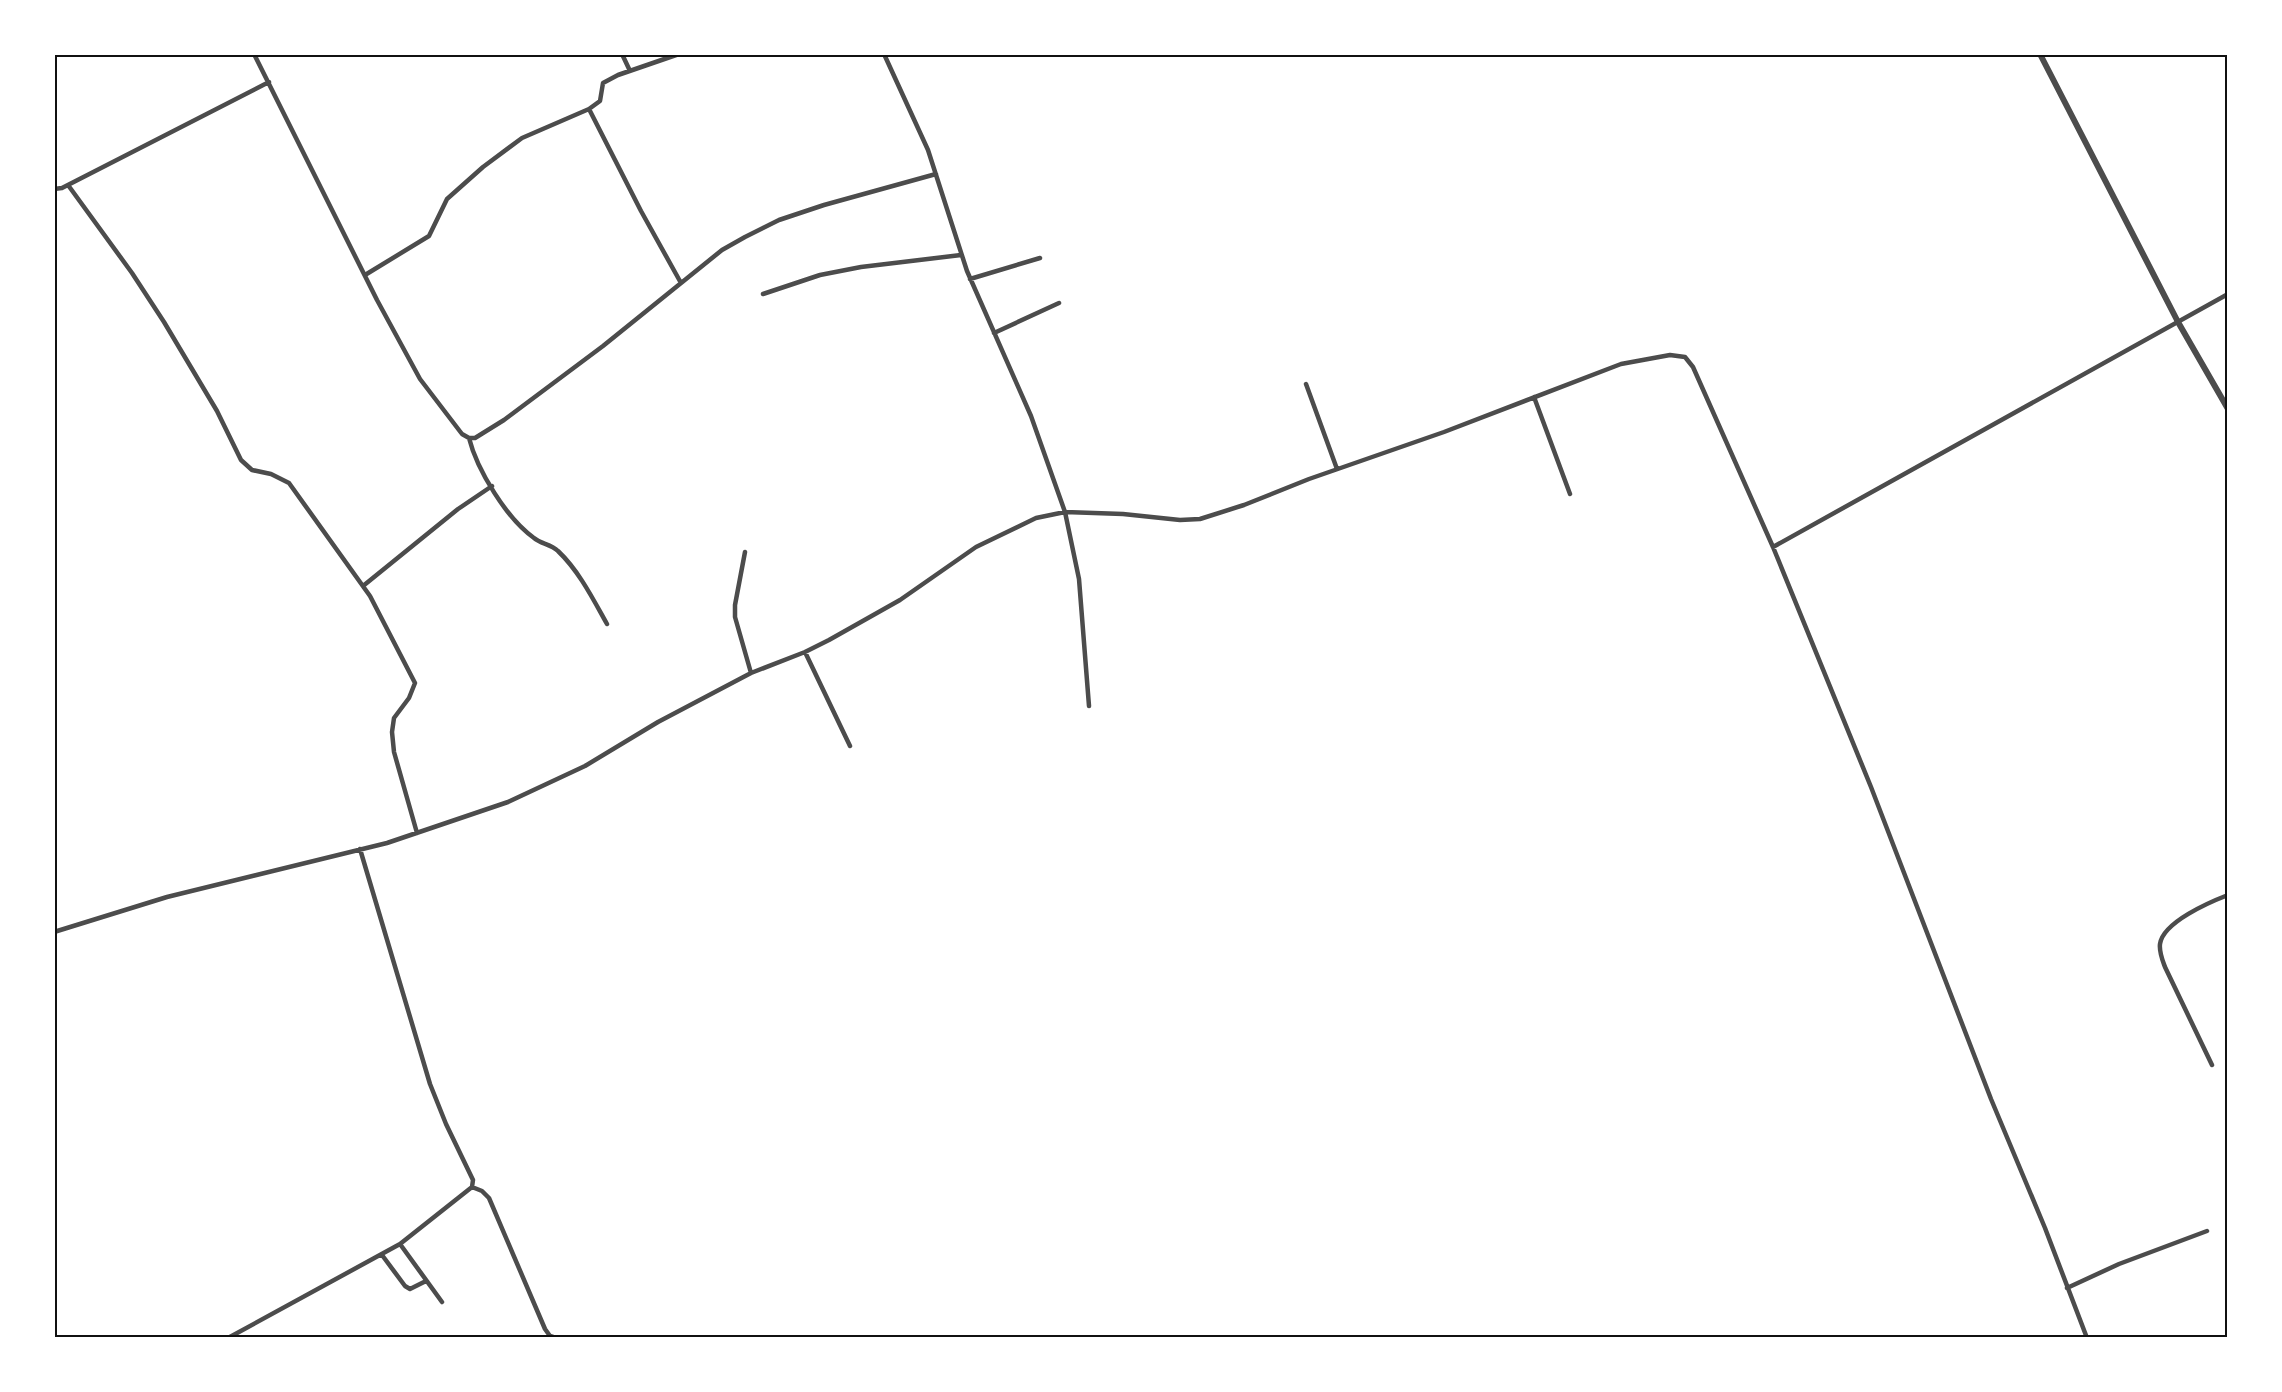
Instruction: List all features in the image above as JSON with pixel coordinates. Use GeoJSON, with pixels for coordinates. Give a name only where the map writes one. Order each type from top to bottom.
{"type":"FeatureCollection","features":[{"type":"Feature","properties":{"kind":"street"},"geometry":{"type":"LineString","coordinates":[[255,54],[364,274],[420,379],[462,434],[469,438],[475,438],[504,420],[603,346],[722,250],[778,220],[936,174]]}},
{"type":"Feature","properties":{"kind":"street"},"geometry":{"type":"LineString","coordinates":[[622,54],[630,71]]}},
{"type":"Feature","properties":{"kind":"street"},"geometry":{"type":"LineString","coordinates":[[364,274],[429,236],[447,199],[483,167],[522,138],[589,109],[600,101],[603,83],[618,75],[680,54]]}},
{"type":"Feature","properties":{"kind":"street"},"geometry":{"type":"LineString","coordinates":[[884,54],[928,150],[970,279],[1031,416],[1065,512],[1079,579],[1089,706]]}},
{"type":"Feature","properties":{"kind":"street"},"geometry":{"type":"LineString","coordinates":[[2040,54],[2178,322],[2228,409]]}},
{"type":"Feature","properties":{"kind":"street"},"geometry":{"type":"LineString","coordinates":[[54,189],[68,185],[269,82]]}},
{"type":"Feature","properties":{"kind":"street"},"geometry":{"type":"LineString","coordinates":[[589,109],[681,283]]}},
{"type":"Feature","properties":{"kind":"street"},"geometry":{"type":"LineString","coordinates":[[68,185],[132,273],[164,322],[217,411],[241,460],[252,470],[271,474],[289,483],[363,586],[400,651],[415,683],[409,698],[394,718],[392,732],[394,752],[417,833]]}},
{"type":"Feature","properties":{"kind":"street"},"geometry":{"type":"LineString","coordinates":[[763,294],[820,275],[861,267],[962,255]]}},
{"type":"Feature","properties":{"kind":"street"},"geometry":{"type":"LineString","coordinates":[[970,279],[1040,258]]}},
{"type":"Feature","properties":{"kind":"street"},"geometry":{"type":"LineString","coordinates":[[1773,547],[2228,294]]}},
{"type":"Feature","properties":{"kind":"street"},"geometry":{"type":"LineString","coordinates":[[994,333],[1059,303]]}},
{"type":"Feature","properties":{"kind":"street"},"geometry":{"type":"LineString","coordinates":[[54,932],[167,897],[417,833],[508,802],[585,766],[658,722],[751,673],[805,652],[900,600],[985,542],[1035,518],[1065,512],[1123,514],[1180,520],[1200,519],[1244,506],[1337,469],[1444,432],[1621,364],[1670,355],[1685,357],[1693,367],[1773,547],[1871,787],[1982,1077],[2045,1228],[2087,1338]]}},
{"type":"Feature","properties":{"kind":"street"},"geometry":{"type":"LineString","coordinates":[[1306,384],[1337,469]]}},
{"type":"Feature","properties":{"kind":"street"},"geometry":{"type":"LineString","coordinates":[[1534,397],[1570,494]]}},
{"type":"Feature","properties":{"kind":"street"},"geometry":{"type":"LineString","coordinates":[[469,438],[473,455],[514,519],[534,539],[557,549],[587,589],[607,624]]}},
{"type":"Feature","properties":{"kind":"street"},"geometry":{"type":"LineString","coordinates":[[363,586],[458,509],[492,486]]}},
{"type":"Feature","properties":{"kind":"street"},"geometry":{"type":"LineString","coordinates":[[745,552],[735,605],[735,618],[751,673]]}},
{"type":"Feature","properties":{"kind":"street"},"geometry":{"type":"LineString","coordinates":[[805,652],[850,746]]}},
{"type":"Feature","properties":{"kind":"street"},"geometry":{"type":"LineString","coordinates":[[228,1338],[400,1244],[472,1187],[473,1180],[430,1084],[360,849]]}},
{"type":"Feature","properties":{"kind":"street"},"geometry":{"type":"LineString","coordinates":[[2212,1065],[2165,967],[2160,943],[2166,932],[2185,916],[2228,895]]}},
{"type":"Feature","properties":{"kind":"street"},"geometry":{"type":"LineString","coordinates":[[472,1187],[482,1191],[489,1198],[545,1329],[550,1336],[555,1338]]}},
{"type":"Feature","properties":{"kind":"street"},"geometry":{"type":"LineString","coordinates":[[2067,1288],[2119,1264],[2207,1231]]}},
{"type":"Feature","properties":{"kind":"street"},"geometry":{"type":"LineString","coordinates":[[400,1244],[442,1302]]}},
{"type":"Feature","properties":{"kind":"street"},"geometry":{"type":"LineString","coordinates":[[382,1255],[405,1286],[410,1289],[426,1281]]}},
{"type":"Feature","properties":{"kind":"street"},"geometry":{"type":"LineString","coordinates":[[569,1338],[579,1338]]}}]}
